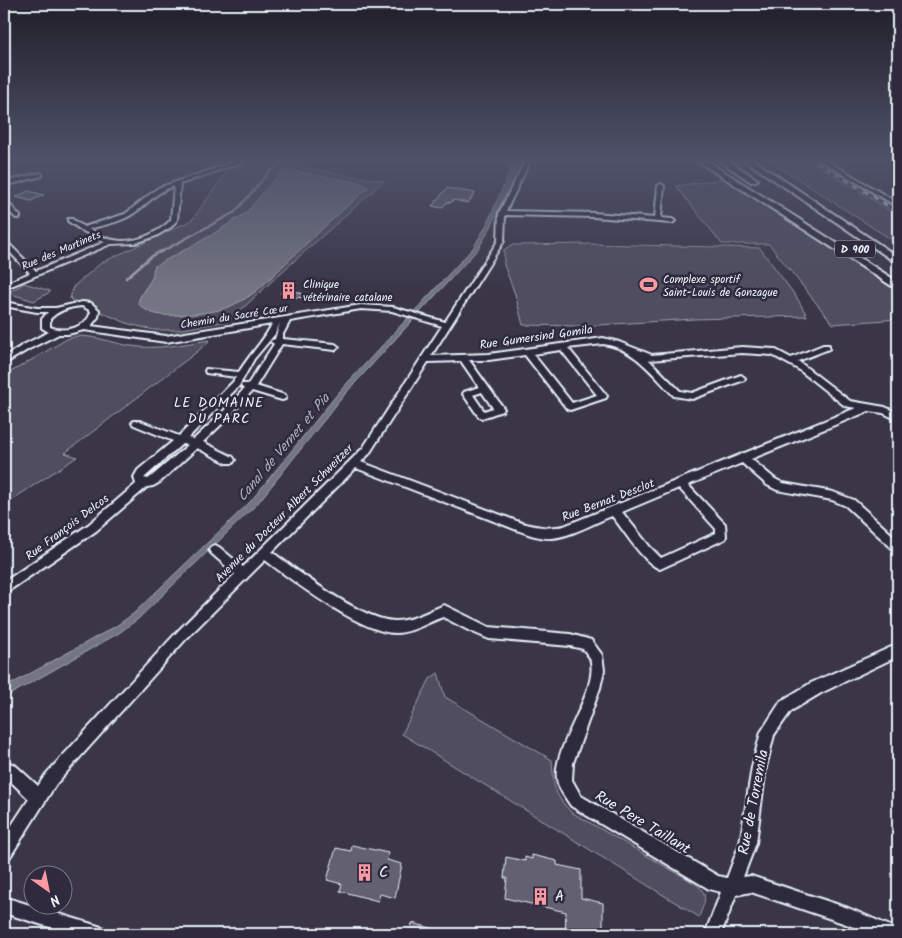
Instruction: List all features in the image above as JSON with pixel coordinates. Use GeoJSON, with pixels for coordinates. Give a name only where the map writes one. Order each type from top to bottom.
{"type":"FeatureCollection","features":[{"type":"Feature","properties":{"kind":"highway"},"geometry":{"type":"LineString","coordinates":[[769,203],[898,286]]}},
{"type":"Feature","properties":{"kind":"highway","name":"D 900"},"geometry":{"type":"LineString","coordinates":[[773,203],[898,286]]}},
{"type":"Feature","properties":{"kind":"highway","name":"D 900"},"geometry":{"type":"LineString","coordinates":[[784,203],[898,278]]}},
{"type":"Feature","properties":{"kind":"highway"},"geometry":{"type":"LineString","coordinates":[[813,203],[898,260]]}},
{"type":"Feature","properties":{"kind":"highway"},"geometry":{"type":"LineString","coordinates":[[825,203],[898,251]]}},
{"type":"Feature","properties":{"kind":"street"},"geometry":{"type":"LineString","coordinates":[[6,203],[18,217]]}},
{"type":"Feature","properties":{"kind":"street"},"geometry":{"type":"LineString","coordinates":[[83,229],[128,215],[135,211],[142,203]]}},
{"type":"Feature","properties":{"kind":"street","name":"Rue des Martinets"},"geometry":{"type":"LineString","coordinates":[[4,287],[110,242],[126,244],[135,242],[171,224],[174,220],[175,203]]}},
{"type":"Feature","properties":{"kind":"street","name":"Avenue du Docteur Albert Schweitzer"},"geometry":{"type":"LineString","coordinates":[[4,851],[51,779],[182,635],[354,463],[374,439],[501,241],[503,232],[501,219],[507,203]]}},
{"type":"Feature","properties":{"kind":"street"},"geometry":{"type":"LineString","coordinates":[[658,220],[660,203]]}},
{"type":"Feature","properties":{"kind":"street"},"geometry":{"type":"LineString","coordinates":[[4,214],[12,212]]}},
{"type":"Feature","properties":{"kind":"street"},"geometry":{"type":"LineString","coordinates":[[502,213],[594,215],[672,222]]}},
{"type":"Feature","properties":{"kind":"street"},"geometry":{"type":"LineString","coordinates":[[70,220],[83,229],[110,242]]}},
{"type":"Feature","properties":{"kind":"street"},"geometry":{"type":"LineString","coordinates":[[4,242],[35,274]]}},
{"type":"Feature","properties":{"kind":"street"},"geometry":{"type":"LineString","coordinates":[[4,304],[37,310],[57,310]]}},
{"type":"Feature","properties":{"kind":"street","name":"Chemin du Sacré Cœur"},"geometry":{"type":"LineString","coordinates":[[57,310],[74,305],[88,305],[95,310],[94,318],[113,330]]}},
{"type":"Feature","properties":{"kind":"street","name":"Chemin du Sacré Cœur"},"geometry":{"type":"LineString","coordinates":[[83,327],[113,330],[147,338],[166,339],[361,307],[377,307],[408,313],[447,325]]}},
{"type":"Feature","properties":{"kind":"street"},"geometry":{"type":"LineString","coordinates":[[37,310],[49,316]]}},
{"type":"Feature","properties":{"kind":"street"},"geometry":{"type":"LineString","coordinates":[[46,328],[45,322],[57,310]]}},
{"type":"Feature","properties":{"kind":"street"},"geometry":{"type":"LineString","coordinates":[[46,328],[57,332],[68,332],[83,327],[94,318]]}},
{"type":"Feature","properties":{"kind":"street","name":"Rue François Delcos"},"geometry":{"type":"LineString","coordinates":[[144,483],[139,478],[142,473],[180,440],[238,380],[265,340],[282,320]]}},
{"type":"Feature","properties":{"kind":"street","name":"Rue François Delcos"},"geometry":{"type":"LineString","coordinates":[[4,589],[92,528],[144,483],[149,483],[156,479],[224,418],[250,387],[279,342],[282,320]]}},
{"type":"Feature","properties":{"kind":"street"},"geometry":{"type":"LineString","coordinates":[[26,347],[46,328]]}},
{"type":"Feature","properties":{"kind":"street"},"geometry":{"type":"LineString","coordinates":[[4,361],[26,347],[57,332]]}},
{"type":"Feature","properties":{"kind":"street"},"geometry":{"type":"LineString","coordinates":[[265,340],[335,347]]}},
{"type":"Feature","properties":{"kind":"street","name":"Rue Gumersind Gomila"},"geometry":{"type":"LineString","coordinates":[[427,358],[459,358],[526,352],[588,342],[614,342],[638,354],[652,358],[760,350],[774,352],[791,361],[848,404],[885,410],[898,417]]}},
{"type":"Feature","properties":{"kind":"street"},"geometry":{"type":"LineString","coordinates":[[434,346],[459,358],[484,388]]}},
{"type":"Feature","properties":{"kind":"street"},"geometry":{"type":"LineString","coordinates":[[526,352],[570,407],[603,396],[562,346]]}},
{"type":"Feature","properties":{"kind":"street"},"geometry":{"type":"LineString","coordinates":[[791,361],[826,347]]}},
{"type":"Feature","properties":{"kind":"street"},"geometry":{"type":"LineString","coordinates":[[638,354],[677,394],[684,396],[692,396],[741,378]]}},
{"type":"Feature","properties":{"kind":"street"},"geometry":{"type":"LineString","coordinates":[[209,371],[282,397]]}},
{"type":"Feature","properties":{"kind":"street","name":"Rue Bernat Desclot"},"geometry":{"type":"LineString","coordinates":[[354,463],[538,532],[552,533],[616,511],[866,408]]}},
{"type":"Feature","properties":{"kind":"street"},"geometry":{"type":"LineString","coordinates":[[137,423],[180,440],[196,443],[230,460]]}},
{"type":"Feature","properties":{"kind":"street"},"geometry":{"type":"LineString","coordinates":[[744,459],[771,482],[780,487],[832,496],[856,507],[898,547]]}},
{"type":"Feature","properties":{"kind":"street"},"geometry":{"type":"LineString","coordinates":[[616,511],[646,550],[660,564],[721,536],[721,528],[681,484]]}},
{"type":"Feature","properties":{"kind":"street"},"geometry":{"type":"LineString","coordinates":[[215,550],[244,574]]}},
{"type":"Feature","properties":{"kind":"street","name":"Rue Pere Taillant"},"geometry":{"type":"LineString","coordinates":[[264,554],[313,589],[381,626],[396,628],[444,611],[487,633],[506,637],[570,640],[586,643],[595,650],[598,668],[592,694],[569,753],[564,777],[576,800],[715,883],[732,887]]}},
{"type":"Feature","properties":{"kind":"street","name":"Rue de Torremila"},"geometry":{"type":"LineString","coordinates":[[713,934],[748,843],[759,767],[768,732],[786,706],[816,688],[898,650]]}},
{"type":"Feature","properties":{"kind":"street"},"geometry":{"type":"LineString","coordinates":[[4,768],[10,770],[38,797]]}},
{"type":"Feature","properties":{"kind":"street"},"geometry":{"type":"LineString","coordinates":[[732,887],[751,884],[848,916],[882,933]]}},
{"type":"Feature","properties":{"kind":"street"},"geometry":{"type":"LineString","coordinates":[[4,906],[98,934]]}},
{"type":"Feature","properties":{"kind":"shaded area"},"geometry":{"type":"Polygon","coordinates":[[[204,203],[360,203],[229,321],[178,330],[154,330],[129,324],[70,299],[73,287],[101,263],[192,220],[204,203]]]}},
{"type":"Feature","properties":{"kind":"shaded area"},"geometry":{"type":"Polygon","coordinates":[[[689,203],[762,203],[898,291],[898,319],[833,324],[769,244],[722,244],[689,203]]]}},
{"type":"Feature","properties":{"kind":"shaded area"},"geometry":{"type":"Polygon","coordinates":[[[834,203],[877,203],[898,216],[898,244],[834,203]]]}},
{"type":"Feature","properties":{"kind":"shaded area","name":"Complexe sportif Saint-Louis de Gonzague"},"geometry":{"type":"Polygon","coordinates":[[[593,244],[760,248],[797,298],[807,316],[694,319],[582,326],[523,325],[515,294],[504,265],[504,250],[511,245],[593,244]]]}},
{"type":"Feature","properties":{"kind":"shaded area"},"geometry":{"type":"Polygon","coordinates":[[[24,283],[50,292],[34,301],[8,293],[24,283]]]}},
{"type":"Feature","properties":{"kind":"shaded area"},"geometry":{"type":"Polygon","coordinates":[[[77,336],[141,347],[170,346],[210,340],[65,453],[77,457],[4,505],[4,376],[67,339],[77,336]]]}},
{"type":"Feature","properties":{"kind":"shaded area"},"geometry":{"type":"Polygon","coordinates":[[[438,673],[445,697],[552,760],[557,794],[571,812],[696,884],[703,892],[705,899],[699,917],[402,734],[430,679],[438,673]]]}},
{"type":"Feature","properties":{"kind":"water"},"geometry":{"type":"Polygon","coordinates":[[[255,203],[351,203],[263,286],[239,302],[210,312],[168,315],[147,311],[138,303],[152,278],[155,266],[210,236],[246,213],[255,203]]]}},
{"type":"Feature","properties":{"kind":"water","name":"Canal de Vernet et Pia"},"geometry":{"type":"Polygon","coordinates":[[[496,203],[502,203],[491,227],[478,249],[345,394],[257,504],[138,619],[119,633],[4,698],[4,688],[116,626],[133,614],[251,501],[339,392],[473,248],[486,226],[496,203]]]}},
{"type":"Feature","properties":{"kind":"building"},"geometry":{"type":"Polygon","coordinates":[[[435,203],[446,203],[442,208],[432,206],[435,203]]]}},
{"type":"Feature","properties":{"kind":"building","name":"Clinique vétérinaire catalane"},"geometry":{"type":"Polygon","coordinates":[[[288,288],[310,298],[287,297],[280,293],[288,288]]]}},
{"type":"Feature","properties":{"kind":"building","name":"C"},"geometry":{"type":"Polygon","coordinates":[[[352,845],[388,853],[387,860],[402,864],[395,898],[380,894],[378,901],[340,891],[342,884],[327,880],[336,848],[351,851],[352,845]]]}},
{"type":"Feature","properties":{"kind":"building","name":"A"},"geometry":{"type":"Polygon","coordinates":[[[532,855],[557,861],[557,865],[581,870],[581,898],[603,903],[603,934],[565,934],[566,912],[505,898],[507,878],[504,878],[506,857],[525,861],[525,857],[532,859],[532,855]]]}},
{"type":"Feature","properties":{"kind":"building"},"geometry":{"type":"Polygon","coordinates":[[[412,923],[443,931],[443,934],[410,934],[412,923]]]}},
{"type":"Feature","properties":{"kind":"waterway"},"geometry":{"type":"LineString","coordinates":[[159,253],[235,212],[243,203]]}},
{"type":"Feature","properties":{"kind":"waterway"},"geometry":{"type":"LineString","coordinates":[[126,278],[150,257],[161,251]]}},
{"type":"Feature","properties":{"kind":"railway"},"geometry":{"type":"LineString","coordinates":[[883,203],[898,212]]}},
{"type":"Feature","properties":{"kind":"place","name":"Complexe sportif Saint-Louis de Gonzague"},"geometry":{"type":"Point","coordinates":[649,285]}},
{"type":"Feature","properties":{"kind":"place","name":"Clinique vétérinaire catalane"},"geometry":{"type":"Point","coordinates":[289,290]}},
{"type":"Feature","properties":{"kind":"place","name":"C"},"geometry":{"type":"Point","coordinates":[365,872]}},
{"type":"Feature","properties":{"kind":"place","name":"A"},"geometry":{"type":"Point","coordinates":[541,896]}},
{"type":"Feature","properties":{"kind":"district","name":"LE DOMAINE DU PARC"},"geometry":{"type":"Point","coordinates":[219,410]}}]}
